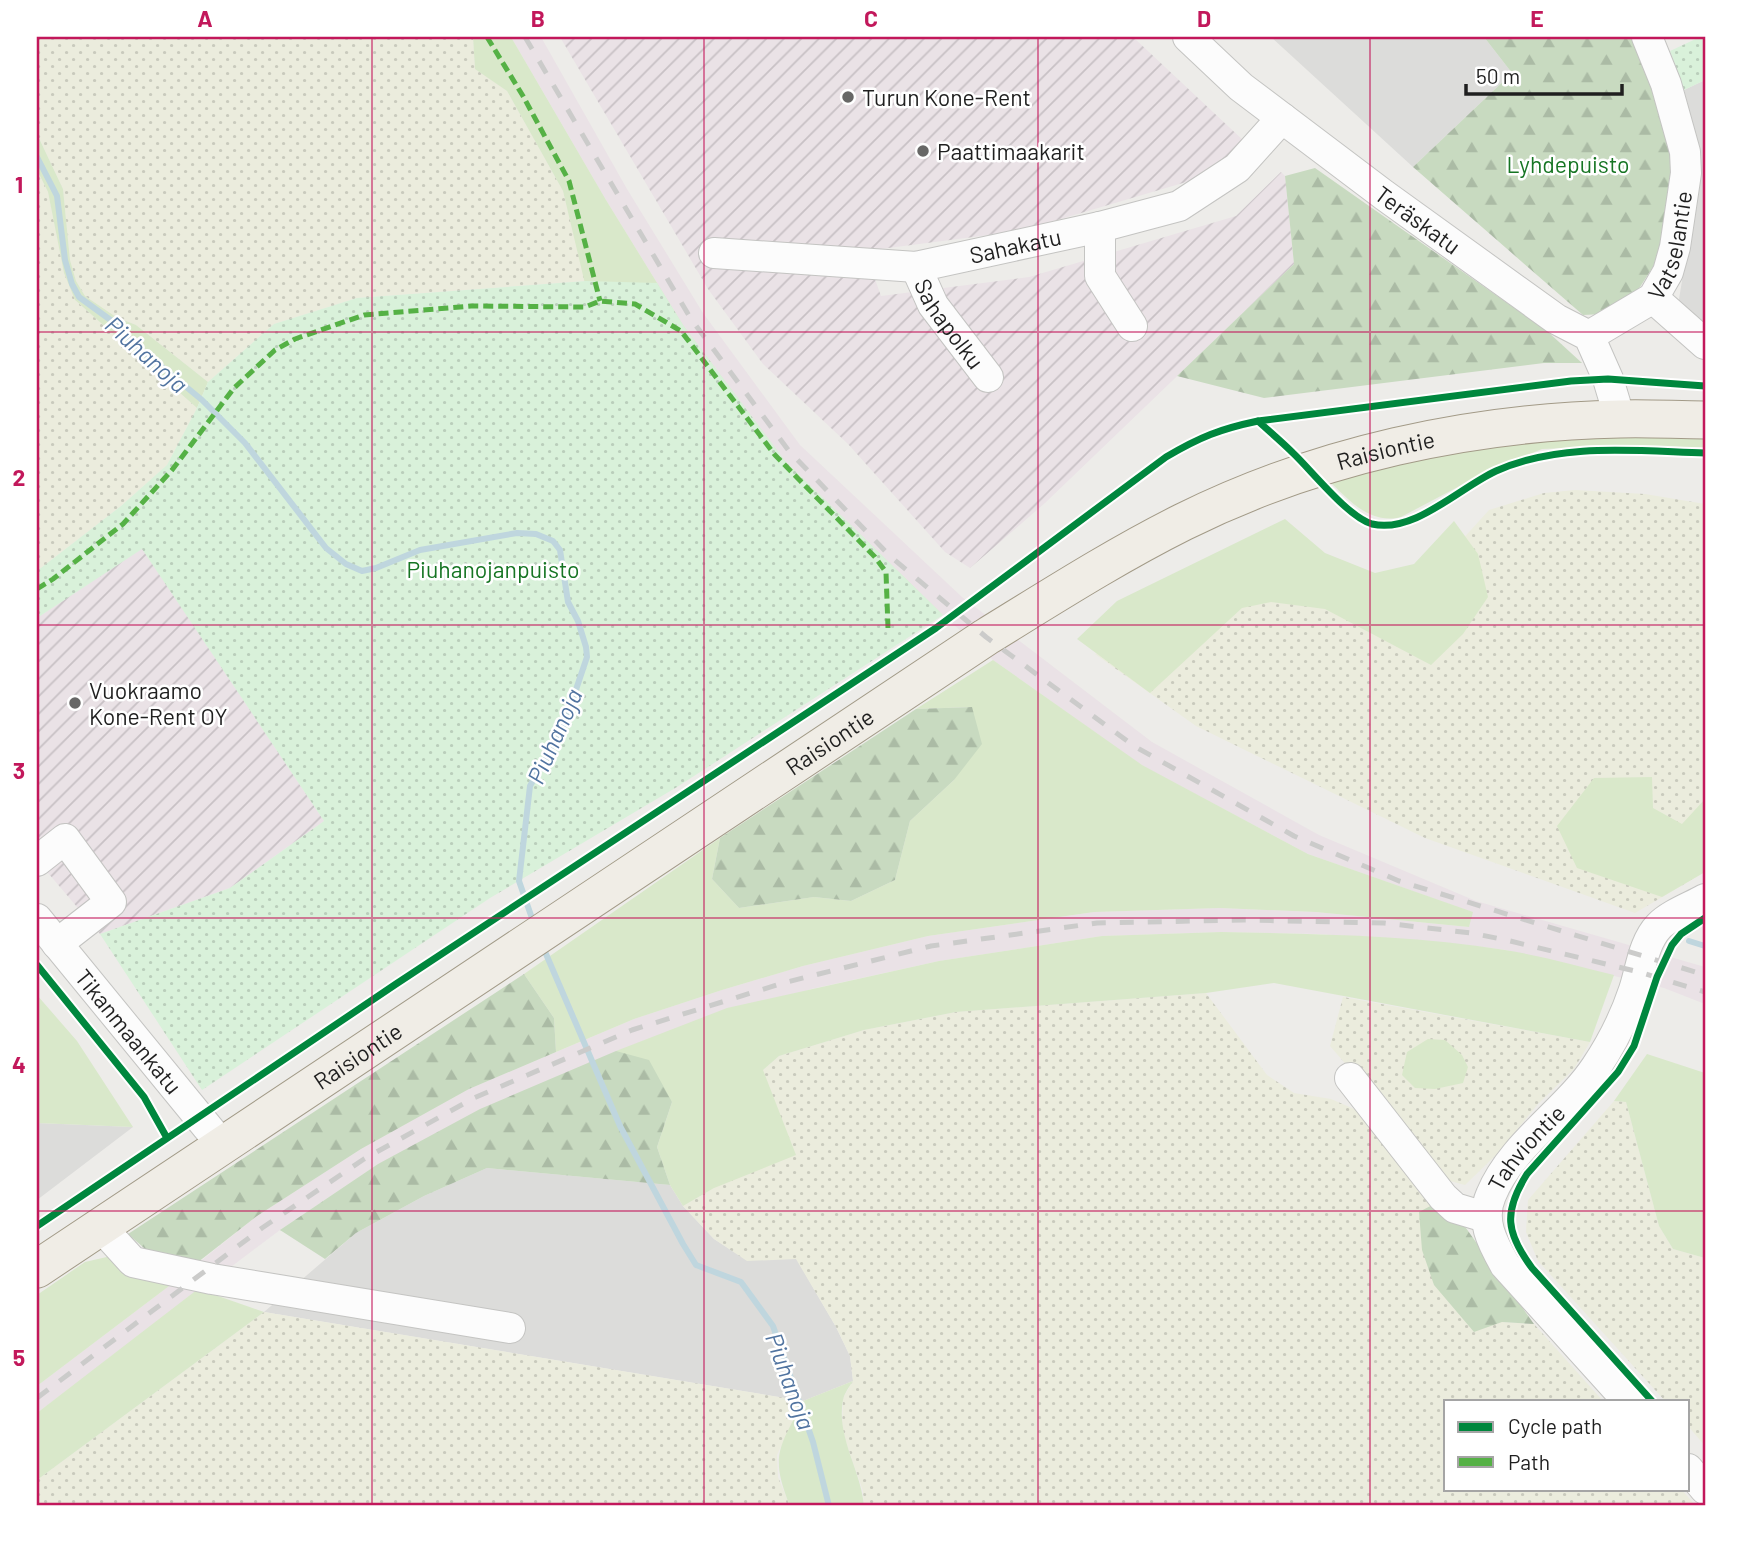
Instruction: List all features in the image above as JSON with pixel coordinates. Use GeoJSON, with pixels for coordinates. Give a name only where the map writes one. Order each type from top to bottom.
{"type":"FeatureCollection","features":[{"type":"Feature","properties":{"kind":"main road","name":"Raisiontie"},"geometry":{"type":"LineString","coordinates":[[37,1269],[986,637],[1138,546],[1186,521],[1282,480],[1407,444],[1504,428],[1620,419],[1705,420]]}},
{"type":"Feature","properties":{"kind":"street","name":"Teräskatu"},"geometry":{"type":"LineString","coordinates":[[1188,37],[1241,87],[1484,269],[1556,319],[1589,336]]}},
{"type":"Feature","properties":{"kind":"street","name":"Vatselantie"},"geometry":{"type":"LineString","coordinates":[[1589,336],[1653,298],[1668,272],[1675,247],[1686,173],[1685,152],[1666,84],[1647,37]]}},
{"type":"Feature","properties":{"kind":"street","name":"Sahakatu"},"geometry":{"type":"LineString","coordinates":[[715,253],[916,267],[1100,227],[1180,206],[1237,168],[1282,117]]}},
{"type":"Feature","properties":{"kind":"street"},"geometry":{"type":"LineString","coordinates":[[1100,227],[1100,276],[1132,326]]}},
{"type":"Feature","properties":{"kind":"street","name":"Sahapolku"},"geometry":{"type":"LineString","coordinates":[[916,267],[933,305],[988,377]]}},
{"type":"Feature","properties":{"kind":"street"},"geometry":{"type":"LineString","coordinates":[[1653,298],[1705,344]]}},
{"type":"Feature","properties":{"kind":"street"},"geometry":{"type":"LineString","coordinates":[[1589,336],[1608,379],[1620,419]]}},
{"type":"Feature","properties":{"kind":"street"},"geometry":{"type":"LineString","coordinates":[[37,861],[65,839],[111,902],[57,944]]}},
{"type":"Feature","properties":{"kind":"street","name":"Tahviontie"},"geometry":{"type":"LineString","coordinates":[[1627,1400],[1504,1265],[1495,1248],[1485,1217],[1490,1196],[1507,1167],[1595,1069],[1620,1025],[1643,957],[1657,929],[1664,921],[1705,898]]}},
{"type":"Feature","properties":{"kind":"street","name":"Tikanmaankatu"},"geometry":{"type":"LineString","coordinates":[[37,919],[222,1145]]}},
{"type":"Feature","properties":{"kind":"street"},"geometry":{"type":"LineString","coordinates":[[1350,1078],[1443,1197],[1455,1208],[1485,1217]]}},
{"type":"Feature","properties":{"kind":"street"},"geometry":{"type":"LineString","coordinates":[[101,1227],[133,1262],[212,1279],[510,1328]]}},
{"type":"Feature","properties":{"kind":"street"},"geometry":{"type":"LineString","coordinates":[[1690,1471],[1705,1489]]}},
{"type":"Feature","properties":{"kind":"shaded area"},"geometry":{"type":"Polygon","coordinates":[[[37,37],[473,37],[475,68],[507,91],[563,191],[586,281],[357,298],[274,324],[208,382],[136,325],[116,317],[85,296],[76,281],[70,260],[63,189],[37,134],[37,37]]]}},
{"type":"Feature","properties":{"kind":"shaded area"},"geometry":{"type":"Polygon","coordinates":[[[511,37],[541,37],[627,189],[703,313],[800,445],[962,597],[1152,742],[1319,835],[1476,901],[1705,967],[1705,1004],[1664,988],[1506,950],[1319,934],[1221,932],[1102,936],[939,961],[811,989],[378,1164],[280,1230],[37,1413],[37,1386],[257,1216],[361,1149],[469,1089],[634,1019],[803,966],[928,936],[1094,912],[1220,908],[1316,912],[1469,927],[1472,912],[1308,854],[1141,765],[993,660],[943,615],[785,461],[683,325],[511,37]]]}},
{"type":"Feature","properties":{"kind":"shaded area"},"geometry":{"type":"Polygon","coordinates":[[[560,37],[1133,37],[1245,142],[1210,175],[1020,231],[865,251],[881,296],[1029,277],[1236,216],[1281,172],[1285,176],[1294,264],[1045,503],[970,568],[945,552],[848,444],[763,364],[708,289],[560,37]]]}},
{"type":"Feature","properties":{"kind":"shaded area"},"geometry":{"type":"Polygon","coordinates":[[[1271,37],[1484,37],[1512,73],[1413,167],[1271,37]]]}},
{"type":"Feature","properties":{"kind":"shaded area"},"geometry":{"type":"Polygon","coordinates":[[[1705,80],[1705,331],[1677,311],[1692,221],[1692,121],[1684,90],[1705,80]]]}},
{"type":"Feature","properties":{"kind":"shaded area"},"geometry":{"type":"Polygon","coordinates":[[[37,170],[48,192],[64,273],[75,300],[197,408],[167,465],[121,506],[37,571],[37,170]]]}},
{"type":"Feature","properties":{"kind":"shaded area"},"geometry":{"type":"Polygon","coordinates":[[[1575,490],[1645,494],[1705,504],[1705,872],[1635,913],[1425,838],[1196,726],[1095,654],[1341,571],[1409,575],[1460,542],[1489,510],[1544,493],[1575,490]]]}},
{"type":"Feature","properties":{"kind":"shaded area"},"geometry":{"type":"Polygon","coordinates":[[[142,548],[324,821],[230,888],[100,934],[37,860],[37,618],[142,548]]]}},
{"type":"Feature","properties":{"kind":"shaded area"},"geometry":{"type":"Polygon","coordinates":[[[1206,993],[1267,1075],[1294,1093],[1331,1099],[1361,1112],[1436,1203],[1502,1322],[1534,1324],[1602,1400],[1444,1400],[1444,1490],[1682,1490],[1696,1506],[864,1506],[863,1491],[842,1431],[843,1398],[853,1381],[850,1356],[796,1259],[747,1261],[714,1239],[683,1206],[714,1188],[763,1070],[779,1056],[864,1030],[956,1012],[1206,993]]]}},
{"type":"Feature","properties":{"kind":"shaded area"},"geometry":{"type":"Polygon","coordinates":[[[1343,997],[1590,1042],[1574,1069],[1538,1104],[1497,1154],[1465,1185],[1446,1180],[1330,1046],[1343,997]]]}},
{"type":"Feature","properties":{"kind":"shaded area"},"geometry":{"type":"Polygon","coordinates":[[[1614,1101],[1626,1102],[1659,1226],[1673,1249],[1705,1258],[1705,1446],[1690,1428],[1690,1400],[1664,1400],[1538,1261],[1526,1232],[1528,1200],[1614,1101]]]}},
{"type":"Feature","properties":{"kind":"shaded area"},"geometry":{"type":"Polygon","coordinates":[[[37,1123],[133,1127],[37,1200],[37,1123]]]}},
{"type":"Feature","properties":{"kind":"shaded area"},"geometry":{"type":"Polygon","coordinates":[[[487,1168],[670,1185],[683,1206],[714,1239],[747,1260],[796,1258],[850,1356],[853,1381],[803,1401],[264,1312],[356,1233],[424,1196],[487,1168]]]}},
{"type":"Feature","properties":{"kind":"shaded area"},"geometry":{"type":"Polygon","coordinates":[[[264,1312],[803,1401],[777,1455],[778,1477],[790,1506],[37,1506],[37,1480],[264,1312]]]}},
{"type":"Feature","properties":{"kind":"green space"},"geometry":{"type":"Polygon","coordinates":[[[473,37],[511,37],[683,325],[785,461],[943,615],[595,326],[563,191],[507,91],[475,69],[473,37]]]}},
{"type":"Feature","properties":{"kind":"green space","name":"Lyhdepuisto"},"geometry":{"type":"Polygon","coordinates":[[[1484,37],[1640,37],[1673,146],[1669,218],[1658,259],[1640,287],[1621,305],[1603,314],[1583,315],[1413,167],[1512,73],[1484,37]]]}},
{"type":"Feature","properties":{"kind":"green space"},"geometry":{"type":"Polygon","coordinates":[[[1705,37],[1705,80],[1684,90],[1670,51],[1705,37]]]}},
{"type":"Feature","properties":{"kind":"green space"},"geometry":{"type":"Polygon","coordinates":[[[37,134],[63,189],[70,260],[76,281],[85,296],[116,317],[136,325],[208,382],[197,408],[75,300],[64,273],[48,192],[37,170],[37,134]]]}},
{"type":"Feature","properties":{"kind":"green space"},"geometry":{"type":"Polygon","coordinates":[[[1315,168],[1547,331],[1582,363],[1544,363],[1264,398],[1177,376],[1294,264],[1285,176],[1315,168]]]}},
{"type":"Feature","properties":{"kind":"green space","name":"Piuhanojanpuisto"},"geometry":{"type":"Polygon","coordinates":[[[586,281],[657,283],[683,325],[785,461],[943,615],[677,787],[490,898],[202,1090],[100,934],[230,888],[324,821],[142,549],[37,618],[37,571],[121,506],[167,465],[208,382],[274,324],[357,298],[586,281]]]}},
{"type":"Feature","properties":{"kind":"green space"},"geometry":{"type":"Polygon","coordinates":[[[1621,436],[1705,436],[1705,448],[1620,446],[1542,449],[1490,470],[1401,517],[1390,519],[1361,509],[1329,481],[1370,468],[1507,442],[1621,436]]]}},
{"type":"Feature","properties":{"kind":"green space"},"geometry":{"type":"Polygon","coordinates":[[[1285,519],[1325,553],[1375,573],[1414,564],[1454,521],[1478,554],[1488,597],[1463,634],[1431,665],[1325,609],[1271,602],[1242,608],[1150,693],[1077,639],[1117,601],[1285,519]]]}},
{"type":"Feature","properties":{"kind":"green space"},"geometry":{"type":"Polygon","coordinates":[[[993,660],[1142,765],[1308,854],[1473,912],[1469,927],[1316,912],[1220,908],[1094,912],[928,936],[803,966],[634,1019],[556,1052],[554,1018],[524,974],[720,838],[712,879],[739,908],[814,897],[851,901],[895,880],[910,821],[954,780],[971,707],[916,709],[993,660]]]}},
{"type":"Feature","properties":{"kind":"green space"},"geometry":{"type":"Polygon","coordinates":[[[972,707],[982,744],[954,780],[910,821],[895,880],[851,901],[814,897],[739,908],[712,879],[720,838],[916,709],[972,707]]]}},
{"type":"Feature","properties":{"kind":"green space"},"geometry":{"type":"Polygon","coordinates":[[[1652,777],[1653,808],[1682,824],[1705,799],[1705,872],[1662,897],[1577,868],[1557,826],[1594,778],[1652,777]]]}},
{"type":"Feature","properties":{"kind":"green space"},"geometry":{"type":"Polygon","coordinates":[[[1221,932],[1434,941],[1533,955],[1614,975],[1590,1042],[1274,983],[1206,993],[956,1012],[864,1030],[779,1056],[763,1070],[796,1155],[714,1188],[683,1206],[670,1185],[657,1147],[672,1102],[616,1051],[727,1008],[939,961],[1102,936],[1221,932]]]}},
{"type":"Feature","properties":{"kind":"green space"},"geometry":{"type":"Polygon","coordinates":[[[524,974],[554,1018],[556,1052],[469,1089],[361,1149],[257,1216],[193,1266],[152,1255],[128,1234],[524,974]]]}},
{"type":"Feature","properties":{"kind":"green space"},"geometry":{"type":"Polygon","coordinates":[[[37,995],[77,1041],[133,1127],[37,1123],[37,995]]]}},
{"type":"Feature","properties":{"kind":"green space"},"geometry":{"type":"Polygon","coordinates":[[[1428,1039],[1445,1040],[1462,1055],[1468,1067],[1463,1083],[1435,1089],[1415,1088],[1402,1075],[1407,1052],[1428,1039]]]}},
{"type":"Feature","properties":{"kind":"green space"},"geometry":{"type":"Polygon","coordinates":[[[616,1051],[649,1060],[672,1102],[657,1147],[670,1185],[487,1168],[424,1196],[356,1233],[325,1259],[280,1230],[378,1164],[480,1109],[616,1051]]]}},
{"type":"Feature","properties":{"kind":"green space"},"geometry":{"type":"Polygon","coordinates":[[[1647,1054],[1705,1073],[1705,1258],[1673,1249],[1659,1226],[1626,1102],[1614,1101],[1647,1054]]]}},
{"type":"Feature","properties":{"kind":"green space"},"geometry":{"type":"Polygon","coordinates":[[[1436,1203],[1461,1221],[1534,1324],[1502,1322],[1474,1332],[1434,1285],[1422,1250],[1419,1212],[1436,1203]]]}},
{"type":"Feature","properties":{"kind":"green space"},"geometry":{"type":"Polygon","coordinates":[[[111,1256],[177,1280],[37,1386],[37,1295],[85,1262],[111,1256]]]}},
{"type":"Feature","properties":{"kind":"green space"},"geometry":{"type":"Polygon","coordinates":[[[198,1289],[264,1312],[37,1480],[37,1413],[198,1289]]]}},
{"type":"Feature","properties":{"kind":"green space"},"geometry":{"type":"Polygon","coordinates":[[[853,1381],[843,1400],[843,1427],[864,1506],[790,1506],[779,1462],[788,1430],[803,1401],[853,1381]]]}},
{"type":"Feature","properties":{"kind":"waterway","name":"Piuhanoja"},"geometry":{"type":"LineString","coordinates":[[37,157],[57,196],[65,260],[79,297],[116,324],[132,342],[202,400],[245,443],[326,548],[346,564],[362,571],[420,550],[517,533],[536,534],[553,541],[560,550],[568,602],[578,621],[587,657],[564,725],[530,786],[519,881],[534,924]]}},
{"type":"Feature","properties":{"kind":"waterway"},"geometry":{"type":"LineString","coordinates":[[1689,941],[1705,946]]}},
{"type":"Feature","properties":{"kind":"waterway","name":"Piuhanoja"},"geometry":{"type":"LineString","coordinates":[[543,947],[620,1126],[683,1244],[696,1265],[741,1282],[773,1326],[813,1442],[829,1506]]}},
{"type":"Feature","properties":{"kind":"railway"},"geometry":{"type":"LineString","coordinates":[[525,37],[691,319],[789,451],[890,556],[986,637],[1134,746],[1294,836],[1399,881],[1705,975]]}},
{"type":"Feature","properties":{"kind":"railway"},"geometry":{"type":"LineString","coordinates":[[37,1398],[262,1228],[364,1159],[474,1098],[632,1030],[783,983],[931,946],[1097,923],[1243,920],[1384,923],[1471,933],[1506,940],[1639,972],[1705,992]]}},
{"type":"Feature","properties":{"kind":"marked path"},"geometry":{"type":"LineString","coordinates":[[487,37],[569,181],[600,301]]}},
{"type":"Feature","properties":{"kind":"marked path"},"geometry":{"type":"LineString","coordinates":[[37,589],[123,524],[172,470],[234,388],[275,350],[295,339],[364,315],[471,306],[585,307],[600,301],[635,304],[681,331],[775,455],[875,557],[886,572],[888,628]]}},
{"type":"Feature","properties":{"kind":"cycle path"},"geometry":{"type":"LineString","coordinates":[[37,1226],[396,984],[936,628],[1166,457],[1189,444],[1221,431],[1258,421],[1571,381],[1608,379],[1705,386]]}},
{"type":"Feature","properties":{"kind":"cycle path"},"geometry":{"type":"LineString","coordinates":[[1258,421],[1352,512],[1372,524],[1388,525],[1420,516],[1496,471],[1546,456],[1599,450],[1705,453]]}},
{"type":"Feature","properties":{"kind":"cycle path"},"geometry":{"type":"LineString","coordinates":[[1651,1400],[1532,1268],[1517,1244],[1511,1211],[1527,1174],[1618,1072],[1634,1046],[1657,977],[1672,945],[1681,934],[1705,918]]}},
{"type":"Feature","properties":{"kind":"cycle path"},"geometry":{"type":"LineString","coordinates":[[37,965],[144,1097],[167,1138]]}},
{"type":"Feature","properties":{"kind":"place","name":"Turun Kone-Rent"},"geometry":{"type":"Point","coordinates":[848,97]}},
{"type":"Feature","properties":{"kind":"place","name":"Paattimaakarit"},"geometry":{"type":"Point","coordinates":[923,151]}},
{"type":"Feature","properties":{"kind":"place","name":"Vuokraamo Kone-Rent OY"},"geometry":{"type":"Point","coordinates":[75,703]}}]}
